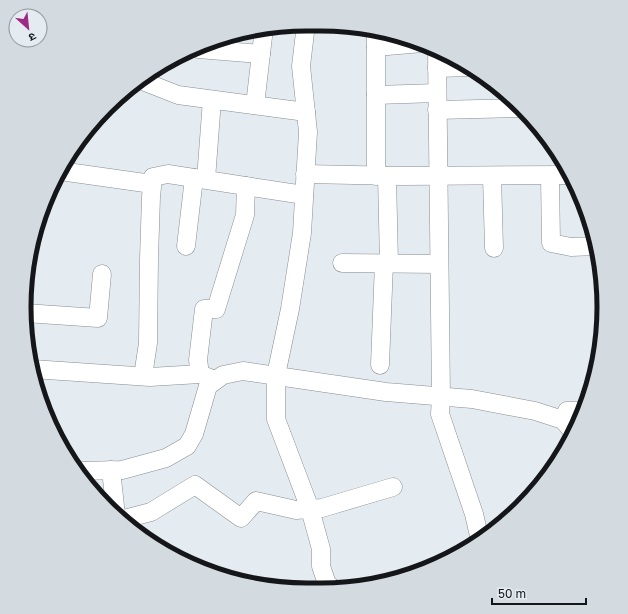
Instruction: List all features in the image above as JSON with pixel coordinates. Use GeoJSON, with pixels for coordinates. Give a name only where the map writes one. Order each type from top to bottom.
{"type":"FeatureCollection","features":[{"type":"Feature","properties":{"kind":"street"},"geometry":{"type":"LineString","coordinates":[[305,31],[301,66],[308,132],[302,233],[290,310],[276,375],[276,419],[310,509],[321,549],[321,566],[326,582]]}},
{"type":"Feature","properties":{"kind":"street"},"geometry":{"type":"LineString","coordinates":[[255,105],[263,34]]}},
{"type":"Feature","properties":{"kind":"street"},"geometry":{"type":"LineString","coordinates":[[380,364],[386,263],[376,95],[376,40],[398,42]]}},
{"type":"Feature","properties":{"kind":"street"},"geometry":{"type":"LineString","coordinates":[[211,48],[261,54]]}},
{"type":"Feature","properties":{"kind":"street"},"geometry":{"type":"LineString","coordinates":[[436,56],[440,414],[474,514],[478,533]]}},
{"type":"Feature","properties":{"kind":"street"},"geometry":{"type":"LineString","coordinates":[[436,68],[458,67]]}},
{"type":"Feature","properties":{"kind":"street"},"geometry":{"type":"LineString","coordinates":[[147,83],[178,95],[306,112]]}},
{"type":"Feature","properties":{"kind":"street"},"geometry":{"type":"LineString","coordinates":[[376,95],[511,107]]}},
{"type":"Feature","properties":{"kind":"street"},"geometry":{"type":"LineString","coordinates":[[186,246],[200,178],[212,100]]}},
{"type":"Feature","properties":{"kind":"street"},"geometry":{"type":"LineString","coordinates":[[66,172],[152,184]]}},
{"type":"Feature","properties":{"kind":"street"},"geometry":{"type":"LineString","coordinates":[[143,376],[148,343],[149,259],[153,177],[168,174],[304,195]]}},
{"type":"Feature","properties":{"kind":"street"},"geometry":{"type":"LineString","coordinates":[[305,174],[382,176],[564,175]]}},
{"type":"Feature","properties":{"kind":"street"},"geometry":{"type":"LineString","coordinates":[[492,176],[494,248]]}},
{"type":"Feature","properties":{"kind":"street"},"geometry":{"type":"LineString","coordinates":[[550,176],[551,244],[571,247],[590,246]]}},
{"type":"Feature","properties":{"kind":"street"},"geometry":{"type":"LineString","coordinates":[[85,471],[122,470],[166,458],[187,446],[194,434],[208,386],[208,377],[198,360],[204,308],[216,309],[245,215],[246,186]]}},
{"type":"Feature","properties":{"kind":"street"},"geometry":{"type":"LineString","coordinates":[[342,263],[439,264]]}},
{"type":"Feature","properties":{"kind":"street"},"geometry":{"type":"LineString","coordinates":[[31,313],[98,318],[102,274]]}},
{"type":"Feature","properties":{"kind":"street"},"geometry":{"type":"LineString","coordinates":[[38,369],[143,376],[208,377],[243,371],[386,392],[472,399],[535,411],[568,426],[567,411],[577,411]]}},
{"type":"Feature","properties":{"kind":"street"},"geometry":{"type":"LineString","coordinates":[[111,470],[115,505]]}},
{"type":"Feature","properties":{"kind":"street"},"geometry":{"type":"LineString","coordinates":[[129,518],[151,512],[195,485],[241,518],[256,501],[296,510],[322,508],[393,487]]}}]}
